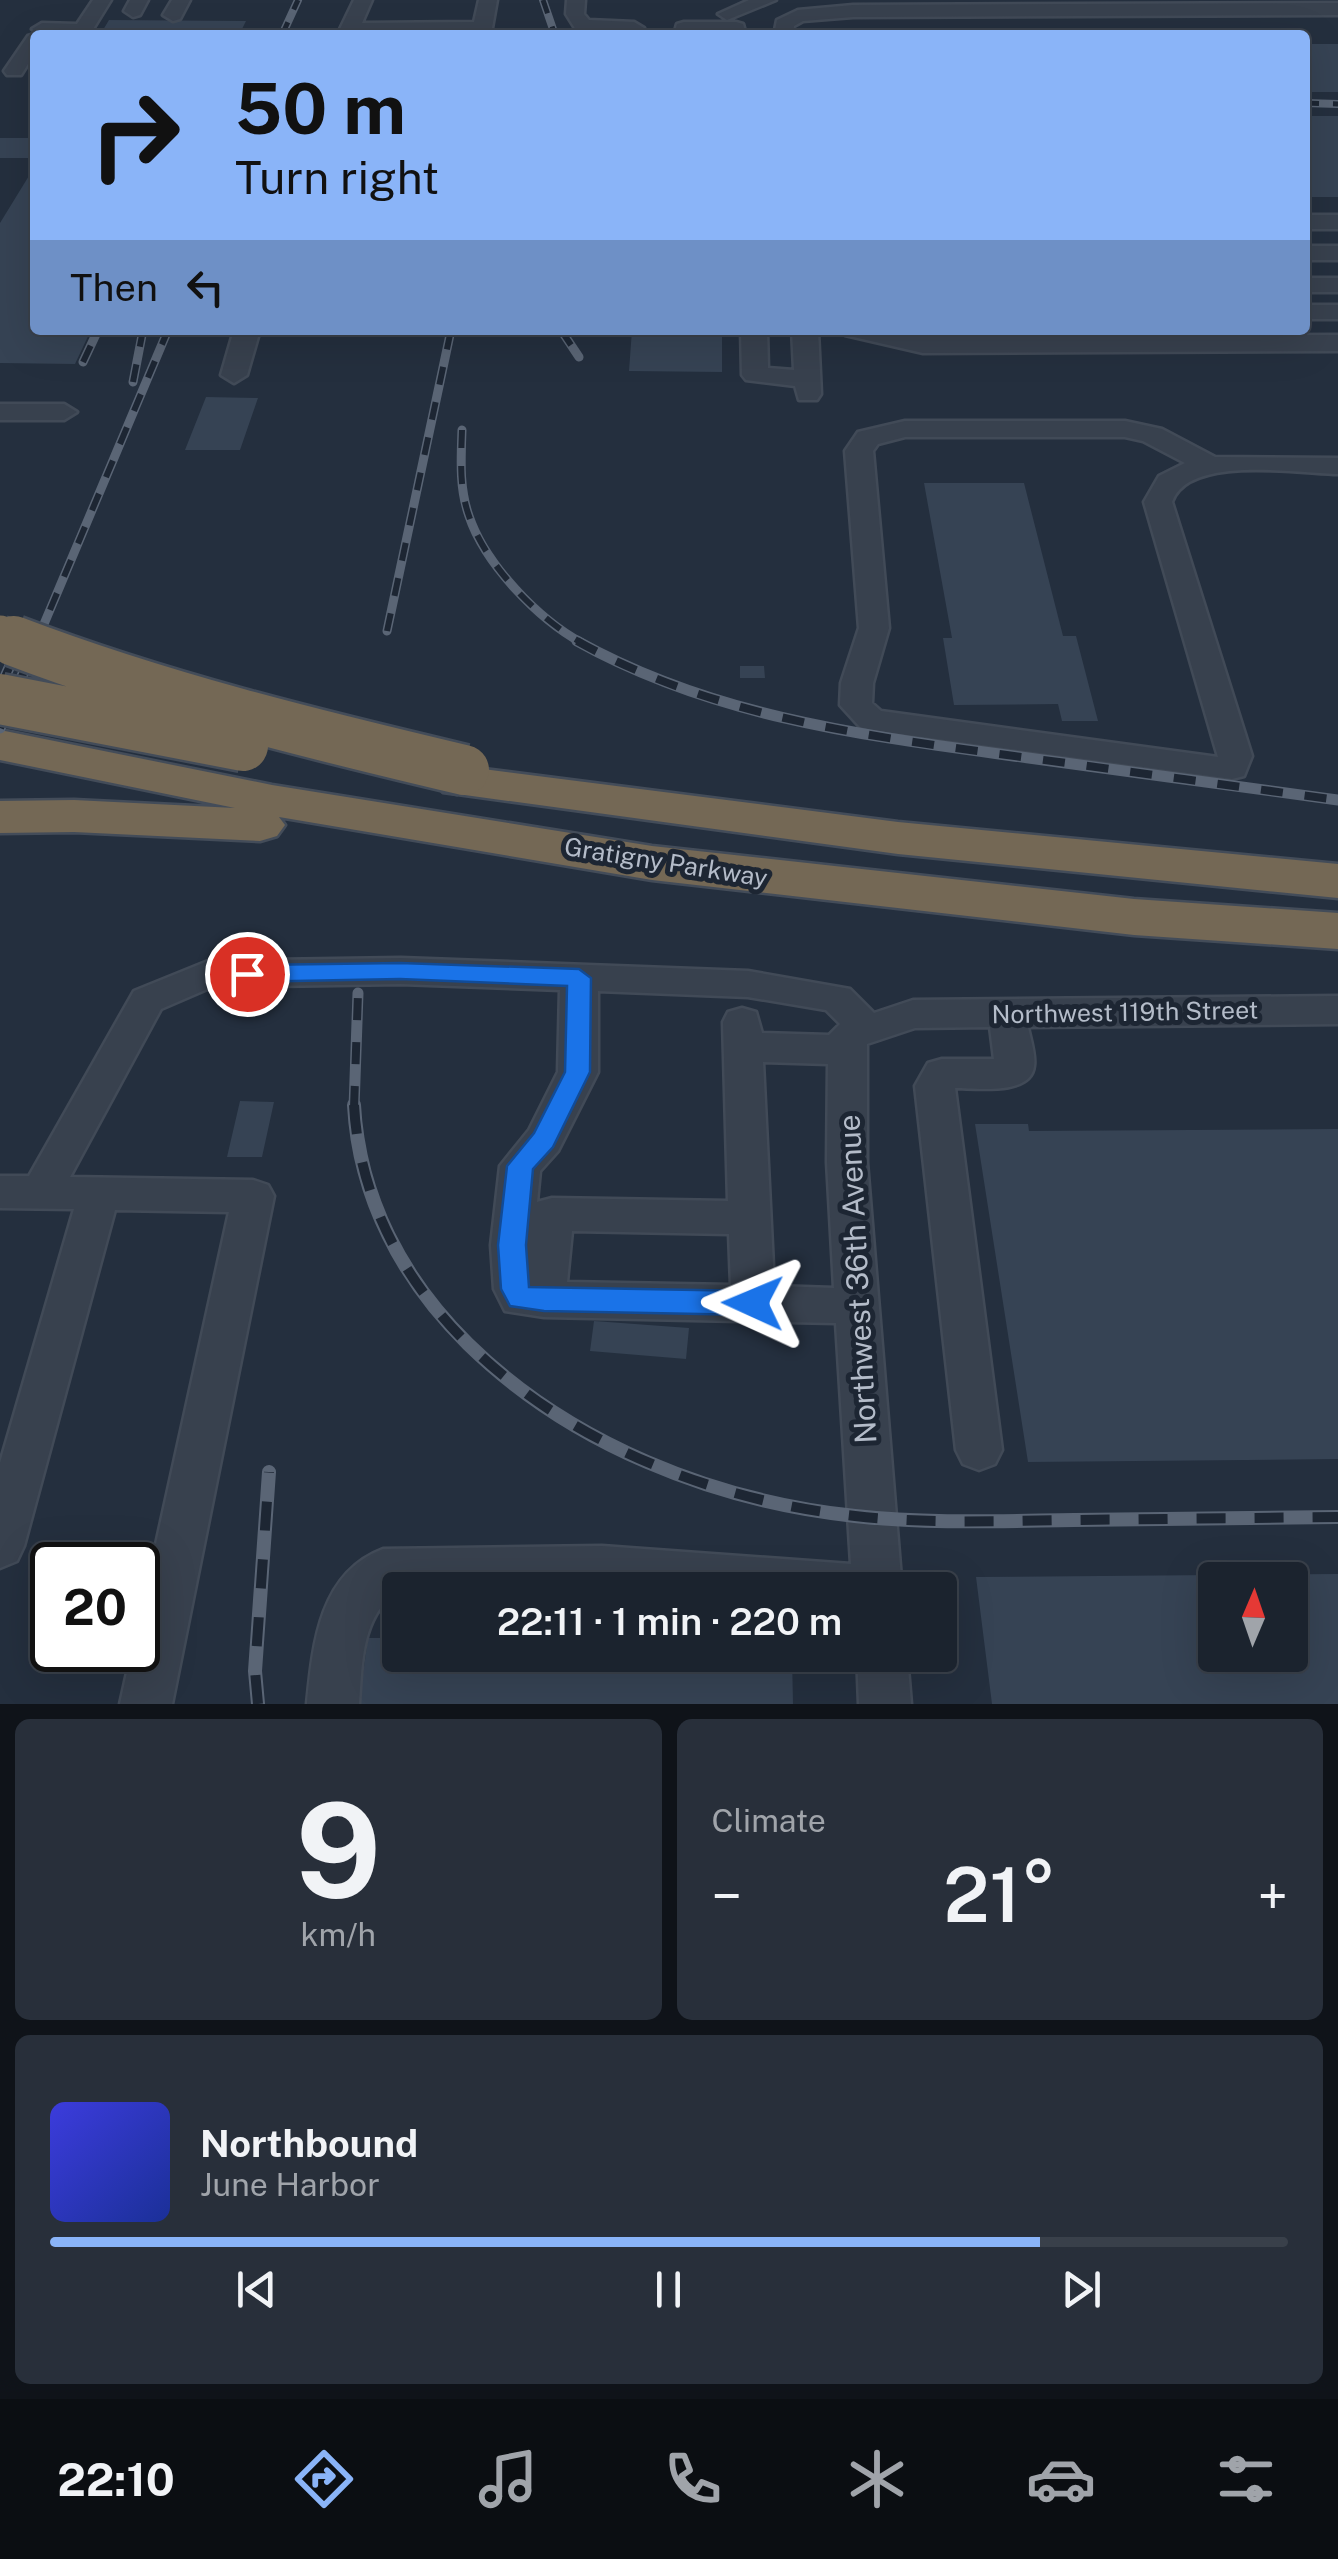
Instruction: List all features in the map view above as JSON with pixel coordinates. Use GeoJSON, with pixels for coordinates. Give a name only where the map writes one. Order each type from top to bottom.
{"type":"FeatureCollection","features":[{"type":"Feature","properties":{"kind":"highway"},"geometry":{"type":"LineString","coordinates":[[0,636],[201,706],[456,805]]}},
{"type":"Feature","properties":{"kind":"highway","name":"Gratigny Parkway"},"geometry":{"type":"LineString","coordinates":[[0,699],[150,730],[456,805],[652,863],[1134,917],[1338,931]]}},
{"type":"Feature","properties":{"kind":"highway","name":"Gratigny Parkway"},"geometry":{"type":"LineString","coordinates":[[0,745],[272,800],[456,805],[574,797],[842,832],[1174,868],[1338,880]]}},
{"type":"Feature","properties":{"kind":"highway"},"geometry":{"type":"LineString","coordinates":[[0,817],[203,821],[456,805]]}},
{"type":"Feature","properties":{"kind":"street"},"geometry":{"type":"LineString","coordinates":[[42,30],[83,30],[102,0]]}},
{"type":"Feature","properties":{"kind":"street"},"geometry":{"type":"LineString","coordinates":[[349,30],[363,0]]}},
{"type":"Feature","properties":{"kind":"street"},"geometry":{"type":"LineString","coordinates":[[463,30],[482,28],[488,0]]}},
{"type":"Feature","properties":{"kind":"street"},"geometry":{"type":"LineString","coordinates":[[576,0],[574,14],[583,26],[668,30]]}},
{"type":"Feature","properties":{"kind":"street"},"geometry":{"type":"LineString","coordinates":[[754,24],[767,0]]}},
{"type":"Feature","properties":{"kind":"street"},"geometry":{"type":"LineString","coordinates":[[702,30],[893,5],[954,5],[995,19],[1029,5],[1299,5],[1338,9]]}},
{"type":"Feature","properties":{"kind":"street"},"geometry":{"type":"LineString","coordinates":[[831,30],[995,19],[1122,26],[1155,22],[1295,25],[1298,30]]}},
{"type":"Feature","properties":{"kind":"street"},"geometry":{"type":"LineString","coordinates":[[358,30],[401,21],[436,30]]}},
{"type":"Feature","properties":{"kind":"street"},"geometry":{"type":"LineString","coordinates":[[14,72],[30,48]]}},
{"type":"Feature","properties":{"kind":"street"},"geometry":{"type":"LineString","coordinates":[[1310,222],[1338,222]]}},
{"type":"Feature","properties":{"kind":"street"},"geometry":{"type":"LineString","coordinates":[[1310,253],[1338,253]]}},
{"type":"Feature","properties":{"kind":"street"},"geometry":{"type":"LineString","coordinates":[[1310,285],[1338,285]]}},
{"type":"Feature","properties":{"kind":"street"},"geometry":{"type":"LineString","coordinates":[[1310,312],[1338,312]]}},
{"type":"Feature","properties":{"kind":"street"},"geometry":{"type":"LineString","coordinates":[[234,375],[246,335]]}},
{"type":"Feature","properties":{"kind":"street"},"geometry":{"type":"LineString","coordinates":[[754,335],[755,375],[808,387],[805,335]]}},
{"type":"Feature","properties":{"kind":"street"},"geometry":{"type":"LineString","coordinates":[[876,335],[923,346],[1338,343]]}},
{"type":"Feature","properties":{"kind":"street"},"geometry":{"type":"LineString","coordinates":[[0,412],[64,412]]}},
{"type":"Feature","properties":{"kind":"street"},"geometry":{"type":"LineString","coordinates":[[1212,466],[1152,434],[1125,429],[905,429],[868,438],[859,452],[874,628],[857,684],[856,706],[871,720],[1232,769],[1235,756],[1158,502],[1166,484],[1187,470],[1212,466],[1338,466]]}},
{"type":"Feature","properties":{"kind":"street"},"geometry":{"type":"LineString","coordinates":[[20,1192],[147,1000],[208,974],[400,971],[748,984],[837,998],[858,1040],[743,1034],[753,1303]]}},
{"type":"Feature","properties":{"kind":"street"},"geometry":{"type":"LineString","coordinates":[[579,978],[578,1072],[544,1140],[520,1166],[512,1245],[520,1298],[857,1306]]}},
{"type":"Feature","properties":{"kind":"street","name":"Northwest 119th Street"},"geometry":{"type":"LineString","coordinates":[[858,1040],[913,1014],[1338,1010]]}},
{"type":"Feature","properties":{"kind":"street"},"geometry":{"type":"LineString","coordinates":[[978,1450],[935,1086],[942,1074],[1002,1074],[1016,1068],[1007,1014]]}},
{"type":"Feature","properties":{"kind":"street","name":"Northwest 36th Avenue"},"geometry":{"type":"LineString","coordinates":[[858,1040],[847,1162],[876,1572]]}},
{"type":"Feature","properties":{"kind":"street"},"geometry":{"type":"LineString","coordinates":[[20,1192],[253,1196],[146,1704]]}},
{"type":"Feature","properties":{"kind":"street"},"geometry":{"type":"LineString","coordinates":[[0,1546],[99,1194]]}},
{"type":"Feature","properties":{"kind":"street"},"geometry":{"type":"LineString","coordinates":[[544,1300],[552,1214],[750,1218]]}},
{"type":"Feature","properties":{"kind":"street"},"geometry":{"type":"LineString","coordinates":[[333,1704],[338,1647],[352,1602],[382,1570],[602,1568],[654,1572]]}},
{"type":"Feature","properties":{"kind":"street"},"geometry":{"type":"LineString","coordinates":[[883,1672],[886,1704]]}},
{"type":"Feature","properties":{"kind":"building"},"geometry":{"type":"Polygon","coordinates":[[[109,20],[246,21],[242,30],[103,30],[109,20]]]}},
{"type":"Feature","properties":{"kind":"building"},"geometry":{"type":"Polygon","coordinates":[[[1310,44],[1338,44],[1338,92],[1310,92],[1310,44]]]}},
{"type":"Feature","properties":{"kind":"building"},"geometry":{"type":"Polygon","coordinates":[[[1310,116],[1338,116],[1338,197],[1310,197],[1310,116]]]}},
{"type":"Feature","properties":{"kind":"building"},"geometry":{"type":"Polygon","coordinates":[[[0,138],[30,138],[30,158],[0,158],[0,138]]]}},
{"type":"Feature","properties":{"kind":"building"},"geometry":{"type":"Polygon","coordinates":[[[30,174],[30,335],[89,335],[75,364],[0,363],[0,223],[30,174]]]}},
{"type":"Feature","properties":{"kind":"building"},"geometry":{"type":"Polygon","coordinates":[[[632,335],[722,335],[722,372],[629,371],[632,335]]]}},
{"type":"Feature","properties":{"kind":"building"},"geometry":{"type":"Polygon","coordinates":[[[206,397],[258,398],[240,450],[185,450],[206,397]]]}},
{"type":"Feature","properties":{"kind":"building"},"geometry":{"type":"Polygon","coordinates":[[[924,483],[1024,483],[1063,636],[1076,636],[1098,721],[1062,721],[1058,704],[954,705],[943,638],[952,638],[924,483]]]}},
{"type":"Feature","properties":{"kind":"building"},"geometry":{"type":"Polygon","coordinates":[[[740,666],[764,666],[765,678],[740,678],[740,666]]]}},
{"type":"Feature","properties":{"kind":"building"},"geometry":{"type":"Polygon","coordinates":[[[240,1101],[274,1102],[262,1157],[227,1157],[240,1101]]]}},
{"type":"Feature","properties":{"kind":"building"},"geometry":{"type":"Polygon","coordinates":[[[975,1124],[1028,1124],[1029,1131],[1338,1129],[1338,1459],[1028,1462],[975,1124]]]}},
{"type":"Feature","properties":{"kind":"building"},"geometry":{"type":"Polygon","coordinates":[[[594,1321],[689,1328],[686,1359],[590,1351],[594,1321]]]}},
{"type":"Feature","properties":{"kind":"building"},"geometry":{"type":"Polygon","coordinates":[[[1308,1574],[1338,1574],[1338,1704],[992,1704],[976,1577],[1198,1575],[1198,1672],[1308,1672],[1308,1574]]]}},
{"type":"Feature","properties":{"kind":"building"},"geometry":{"type":"Polygon","coordinates":[[[368,1638],[382,1638],[382,1672],[792,1672],[793,1704],[359,1704],[368,1638]]]}},
{"type":"Feature","properties":{"kind":"railway"},"geometry":{"type":"LineString","coordinates":[[284,30],[298,0]]}},
{"type":"Feature","properties":{"kind":"railway"},"geometry":{"type":"LineString","coordinates":[[543,0],[553,30]]}},
{"type":"Feature","properties":{"kind":"railway"},"geometry":{"type":"LineString","coordinates":[[1310,103],[1338,104]]}},
{"type":"Feature","properties":{"kind":"railway"},"geometry":{"type":"LineString","coordinates":[[83,362],[96,335]]}},
{"type":"Feature","properties":{"kind":"railway"},"geometry":{"type":"LineString","coordinates":[[133,382],[142,335]]}},
{"type":"Feature","properties":{"kind":"railway"},"geometry":{"type":"LineString","coordinates":[[36,643],[166,335]]}},
{"type":"Feature","properties":{"kind":"railway"},"geometry":{"type":"LineString","coordinates":[[387,631],[450,335]]}},
{"type":"Feature","properties":{"kind":"railway"},"geometry":{"type":"LineString","coordinates":[[564,335],[579,357]]}},
{"type":"Feature","properties":{"kind":"railway"},"geometry":{"type":"LineString","coordinates":[[462,430],[464,495],[469,516],[487,553],[531,605],[582,643]]}},
{"type":"Feature","properties":{"kind":"railway"},"geometry":{"type":"LineString","coordinates":[[19,643],[26,628]]}},
{"type":"Feature","properties":{"kind":"railway"},"geometry":{"type":"LineString","coordinates":[[0,688],[21,641]]}},
{"type":"Feature","properties":{"kind":"railway"},"geometry":{"type":"LineString","coordinates":[[0,728],[37,641]]}},
{"type":"Feature","properties":{"kind":"railway"},"geometry":{"type":"LineString","coordinates":[[577,641],[678,687],[729,704],[835,729],[1338,800]]}},
{"type":"Feature","properties":{"kind":"railway"},"geometry":{"type":"LineString","coordinates":[[354,1106],[358,993]]}},
{"type":"Feature","properties":{"kind":"railway"},"geometry":{"type":"LineString","coordinates":[[354,1106],[365,1173],[375,1205],[423,1293],[468,1344],[508,1379],[552,1411],[647,1462],[749,1497],[882,1519],[1338,1517]]}},
{"type":"Feature","properties":{"kind":"railway"},"geometry":{"type":"LineString","coordinates":[[258,1704],[255,1671],[269,1472]]}},
{"type":"Feature","properties":{"kind":"route"},"geometry":{"type":"LineString","coordinates":[[247,974],[400,971],[579,978],[578,1072],[544,1140],[520,1166],[512,1245],[520,1298],[753,1303]]}}]}
